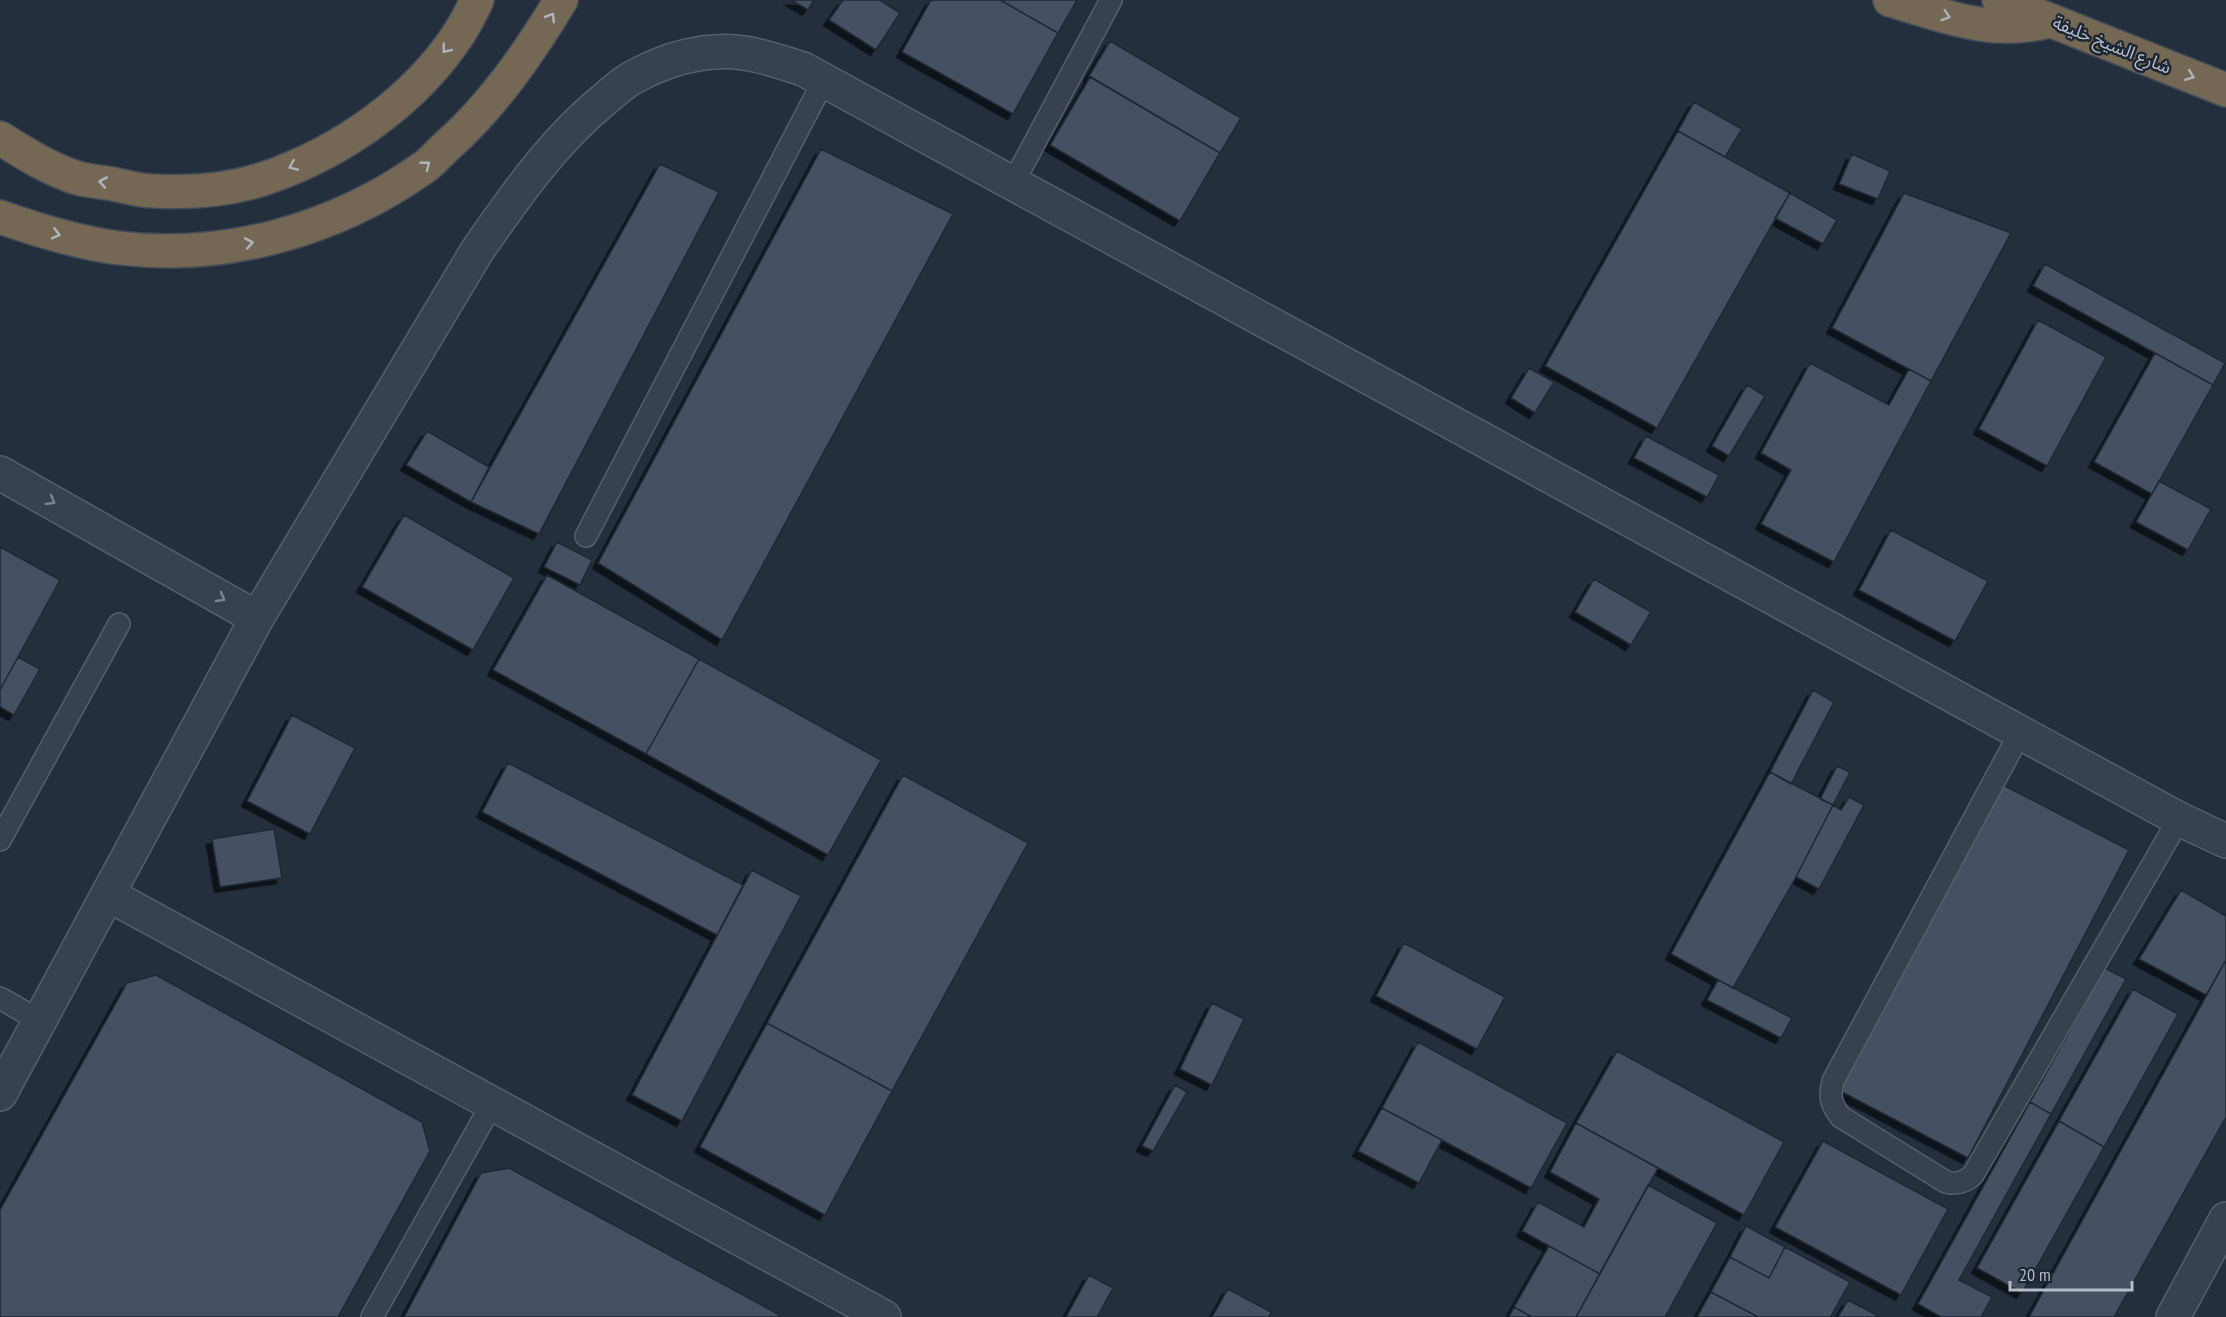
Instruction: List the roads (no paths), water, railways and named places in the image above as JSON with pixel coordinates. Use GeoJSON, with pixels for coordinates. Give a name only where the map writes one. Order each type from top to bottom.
{"type":"FeatureCollection","features":[{"type":"Feature","properties":{"kind":"highway"},"geometry":{"type":"LineString","coordinates":[[0,138],[32,158],[77,178],[152,191],[206,190],[266,178],[345,141],[374,121],[425,75],[459,33],[477,0]]}},
{"type":"Feature","properties":{"kind":"highway"},"geometry":{"type":"LineString","coordinates":[[0,217],[23,225],[118,248],[171,251],[218,249],[272,239],[328,220],[425,167],[467,128],[504,84],[537,39],[561,0]]}},
{"type":"Feature","properties":{"kind":"highway"},"geometry":{"type":"LineString","coordinates":[[1890,0],[1966,23],[1988,27],[2020,27],[2051,20]]}},
{"type":"Feature","properties":{"kind":"highway","name":"شارع الشيخ خليفة"},"geometry":{"type":"LineString","coordinates":[[1999,0],[2226,90]]}},
{"type":"Feature","properties":{"kind":"street"},"geometry":{"type":"LineString","coordinates":[[0,1094],[256,618],[477,251],[524,186],[586,114],[630,79],[671,60],[715,51],[760,55],[803,69],[2020,733],[2226,842]]}},
{"type":"Feature","properties":{"kind":"street"},"geometry":{"type":"LineString","coordinates":[[0,472],[256,618]]}},
{"type":"Feature","properties":{"kind":"street"},"geometry":{"type":"LineString","coordinates":[[109,895],[869,1313]]}},
{"type":"Feature","properties":{"kind":"street"},"geometry":{"type":"LineString","coordinates":[[2173,1317],[2226,1219]]}},
{"type":"Feature","properties":{"kind":"lane"},"geometry":{"type":"LineString","coordinates":[[1012,183],[1111,0]]}},
{"type":"Feature","properties":{"kind":"lane"},"geometry":{"type":"LineString","coordinates":[[586,536],[824,80]]}},
{"type":"Feature","properties":{"kind":"lane"},"geometry":{"type":"LineString","coordinates":[[0,840],[119,624]]}},
{"type":"Feature","properties":{"kind":"lane"},"geometry":{"type":"LineString","coordinates":[[2020,733],[1833,1081],[1830,1091],[1830,1101],[1841,1117],[1946,1182],[1961,1183],[1973,1175],[2179,819]]}},
{"type":"Feature","properties":{"kind":"lane"},"geometry":{"type":"LineString","coordinates":[[0,998],[40,1021]]}},
{"type":"Feature","properties":{"kind":"lane"},"geometry":{"type":"LineString","coordinates":[[372,1317],[492,1104]]}}]}
